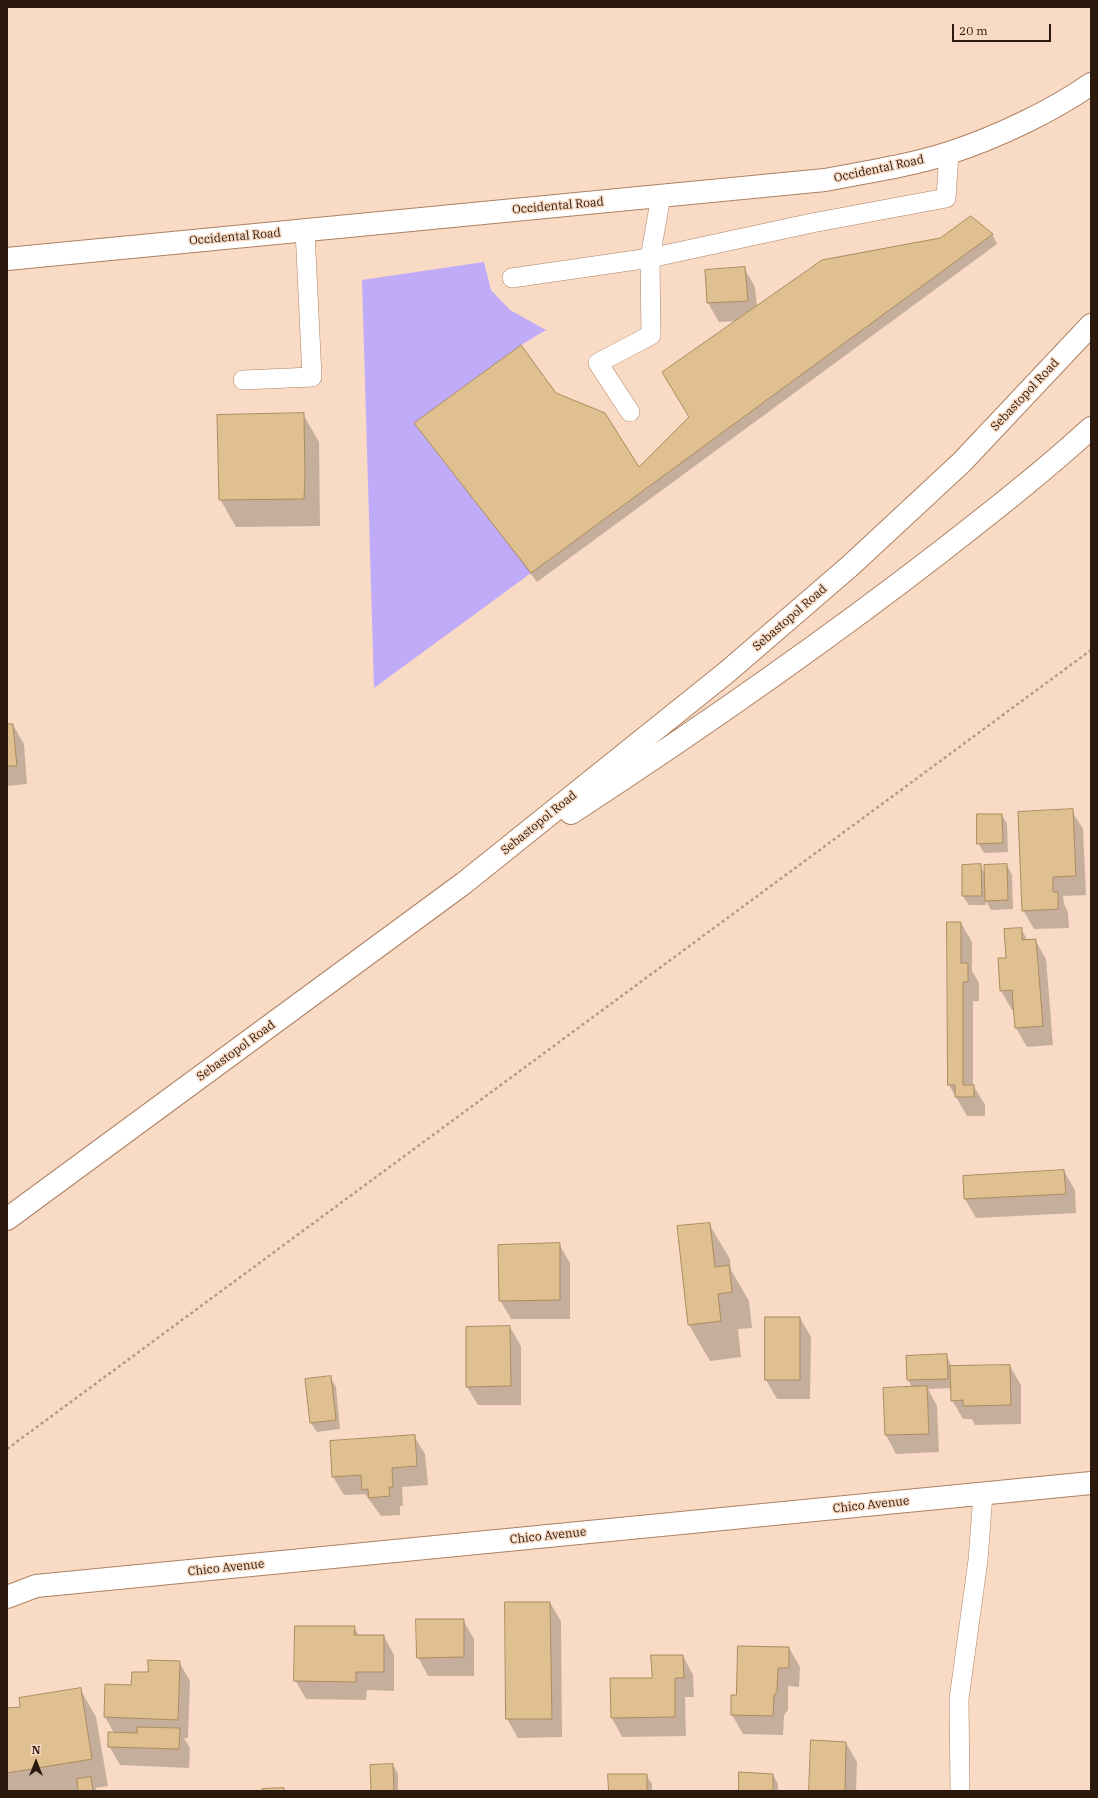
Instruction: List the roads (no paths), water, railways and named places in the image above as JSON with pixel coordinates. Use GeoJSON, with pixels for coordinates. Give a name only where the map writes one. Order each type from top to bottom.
{"type":"FeatureCollection","features":[{"type":"Feature","properties":{"kind":"street","name":"Occidental Road"},"geometry":{"type":"LineString","coordinates":[[7,259],[825,180],[913,163],[949,153],[983,140],[1038,114],[1091,84]]}},
{"type":"Feature","properties":{"kind":"street","name":"Sebastopol Road"},"geometry":{"type":"LineString","coordinates":[[7,1219],[464,883],[727,672],[844,571],[962,462],[1091,325]]}},
{"type":"Feature","properties":{"kind":"street","name":"Sebastopol Road"},"geometry":{"type":"LineString","coordinates":[[464,883],[678,742],[831,634],[977,523],[1091,428]]}},
{"type":"Feature","properties":{"kind":"street","name":"Chico Avenue"},"geometry":{"type":"LineString","coordinates":[[7,1597],[36,1586],[1091,1483]]}},
{"type":"Feature","properties":{"kind":"lane"},"geometry":{"type":"LineString","coordinates":[[512,278],[650,258],[812,223],[946,198],[949,153]]}},
{"type":"Feature","properties":{"kind":"lane"},"geometry":{"type":"LineString","coordinates":[[630,412],[598,363],[651,335],[650,258],[661,196]]}},
{"type":"Feature","properties":{"kind":"lane"},"geometry":{"type":"LineString","coordinates":[[243,380],[312,377],[306,230]]}},
{"type":"Feature","properties":{"kind":"lane"},"geometry":{"type":"LineString","coordinates":[[960,1791],[959,1699],[978,1560],[983,1494]]}}]}
